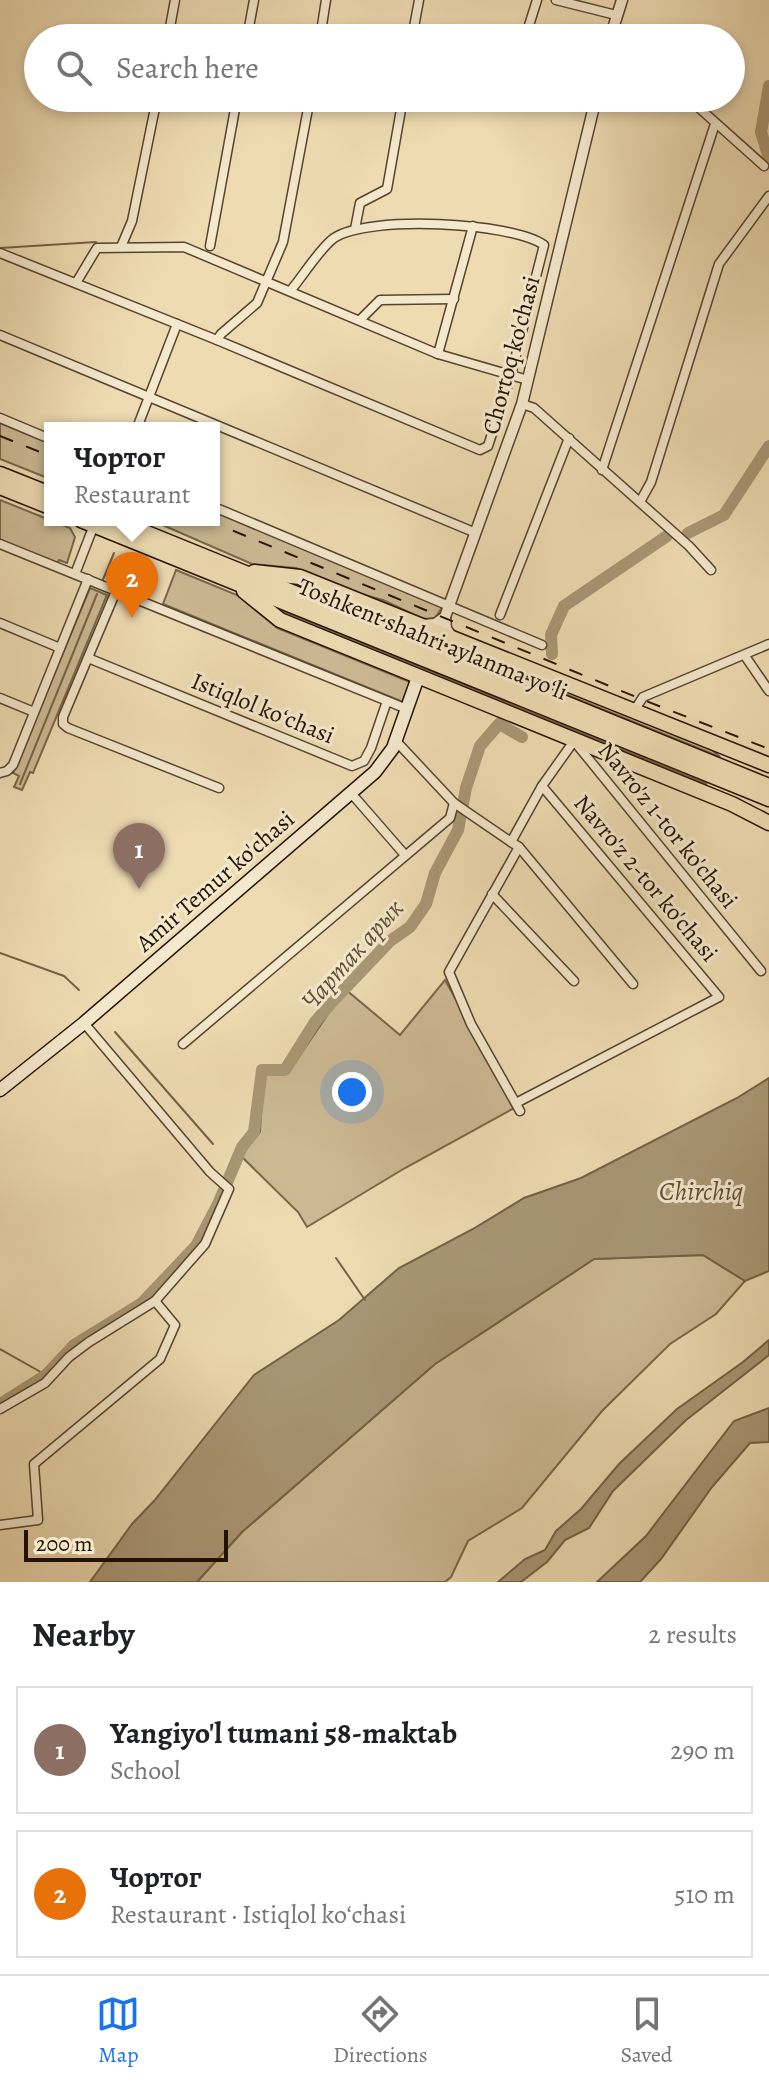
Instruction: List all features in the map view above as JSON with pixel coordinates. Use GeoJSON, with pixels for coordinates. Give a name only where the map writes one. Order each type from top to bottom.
{"type":"FeatureCollection","features":[{"type":"Feature","properties":{"kind":"highway"},"geometry":{"type":"LineString","coordinates":[[0,474],[44,492]]}},
{"type":"Feature","properties":{"kind":"highway"},"geometry":{"type":"LineString","coordinates":[[0,487],[44,505]]}},
{"type":"Feature","properties":{"kind":"highway","name":"Toshkent shahri aylanma yoʻli"},"geometry":{"type":"LineString","coordinates":[[100,526],[235,576],[767,792]]}},
{"type":"Feature","properties":{"kind":"highway","name":"Toshkent shahri aylanma yoʻli"},"geometry":{"type":"LineString","coordinates":[[128,526],[235,576]]}},
{"type":"Feature","properties":{"kind":"highway"},"geometry":{"type":"LineString","coordinates":[[235,576],[300,577],[769,765]]}},
{"type":"Feature","properties":{"kind":"highway"},"geometry":{"type":"LineString","coordinates":[[235,576],[280,620],[732,804],[769,823]]}},
{"type":"Feature","properties":{"kind":"highway"},"geometry":{"type":"LineString","coordinates":[[706,741],[767,792]]}},
{"type":"Feature","properties":{"kind":"highway"},"geometry":{"type":"LineString","coordinates":[[687,787],[767,792]]}},
{"type":"Feature","properties":{"kind":"main road","name":"Amir Temur ko'chasi"},"geometry":{"type":"LineString","coordinates":[[0,1090],[84,1023],[383,763],[396,741],[418,677]]}},
{"type":"Feature","properties":{"kind":"street"},"geometry":{"type":"LineString","coordinates":[[171,24],[175,0]]}},
{"type":"Feature","properties":{"kind":"street"},"geometry":{"type":"LineString","coordinates":[[250,24],[254,0]]}},
{"type":"Feature","properties":{"kind":"street"},"geometry":{"type":"LineString","coordinates":[[322,24],[326,0]]}},
{"type":"Feature","properties":{"kind":"street"},"geometry":{"type":"LineString","coordinates":[[415,24],[419,0]]}},
{"type":"Feature","properties":{"kind":"street"},"geometry":{"type":"LineString","coordinates":[[529,24],[537,0]]}},
{"type":"Feature","properties":{"kind":"street"},"geometry":{"type":"LineString","coordinates":[[556,0],[616,15]]}},
{"type":"Feature","properties":{"kind":"street"},"geometry":{"type":"LineString","coordinates":[[614,24],[622,0]]}},
{"type":"Feature","properties":{"kind":"street"},"geometry":{"type":"LineString","coordinates":[[121,247],[132,221],[154,112]]}},
{"type":"Feature","properties":{"kind":"street"},"geometry":{"type":"LineString","coordinates":[[210,246],[234,112]]}},
{"type":"Feature","properties":{"kind":"street"},"geometry":{"type":"LineString","coordinates":[[217,340],[257,303],[268,280],[289,223],[308,112]]}},
{"type":"Feature","properties":{"kind":"street"},"geometry":{"type":"LineString","coordinates":[[355,229],[360,203],[387,189],[401,112]]}},
{"type":"Feature","properties":{"kind":"street","name":"Chortoq ko'chasi"},"geometry":{"type":"LineString","coordinates":[[447,611],[522,404],[593,112]]}},
{"type":"Feature","properties":{"kind":"street"},"geometry":{"type":"LineString","coordinates":[[703,112],[764,166]]}},
{"type":"Feature","properties":{"kind":"street"},"geometry":{"type":"LineString","coordinates":[[602,470],[715,124]]}},
{"type":"Feature","properties":{"kind":"street"},"geometry":{"type":"LineString","coordinates":[[640,502],[651,482],[719,264],[769,196]]}},
{"type":"Feature","properties":{"kind":"street"},"geometry":{"type":"LineString","coordinates":[[0,253],[478,450],[488,446],[511,375],[544,245],[485,227],[372,225],[333,238],[291,290]]}},
{"type":"Feature","properties":{"kind":"street"},"geometry":{"type":"LineString","coordinates":[[438,354],[473,226]]}},
{"type":"Feature","properties":{"kind":"street"},"geometry":{"type":"LineString","coordinates":[[76,283],[97,248],[184,247],[438,354],[528,380]]}},
{"type":"Feature","properties":{"kind":"street"},"geometry":{"type":"LineString","coordinates":[[360,320],[380,300],[454,299]]}},
{"type":"Feature","properties":{"kind":"street"},"geometry":{"type":"LineString","coordinates":[[139,422],[177,324]]}},
{"type":"Feature","properties":{"kind":"street"},"geometry":{"type":"LineString","coordinates":[[0,335],[212,422]]}},
{"type":"Feature","properties":{"kind":"street"},"geometry":{"type":"LineString","coordinates":[[522,404],[534,408],[569,438],[689,546],[711,570]]}},
{"type":"Feature","properties":{"kind":"street"},"geometry":{"type":"LineString","coordinates":[[0,418],[44,436]]}},
{"type":"Feature","properties":{"kind":"street"},"geometry":{"type":"LineString","coordinates":[[220,425],[476,533]]}},
{"type":"Feature","properties":{"kind":"street"},"geometry":{"type":"LineString","coordinates":[[500,615],[569,438]]}},
{"type":"Feature","properties":{"kind":"street"},"geometry":{"type":"LineString","coordinates":[[220,510],[447,611],[542,645]]}},
{"type":"Feature","properties":{"kind":"street"},"geometry":{"type":"LineString","coordinates":[[75,574],[88,526]]}},
{"type":"Feature","properties":{"kind":"street"},"geometry":{"type":"LineString","coordinates":[[0,544],[407,709]]}},
{"type":"Feature","properties":{"kind":"street"},"geometry":{"type":"LineString","coordinates":[[0,773],[13,765],[88,579]]}},
{"type":"Feature","properties":{"kind":"street"},"geometry":{"type":"LineString","coordinates":[[116,591],[63,717],[63,724],[219,788]]}},
{"type":"Feature","properties":{"kind":"street"},"geometry":{"type":"LineString","coordinates":[[418,625],[431,626],[447,611]]}},
{"type":"Feature","properties":{"kind":"street"},"geometry":{"type":"LineString","coordinates":[[447,611],[448,633],[457,640]]}},
{"type":"Feature","properties":{"kind":"street"},"geometry":{"type":"LineString","coordinates":[[0,623],[60,648]]}},
{"type":"Feature","properties":{"kind":"street"},"geometry":{"type":"LineString","coordinates":[[634,712],[643,697],[769,644]]}},
{"type":"Feature","properties":{"kind":"street"},"geometry":{"type":"LineString","coordinates":[[745,656],[769,691]]}},
{"type":"Feature","properties":{"kind":"street","name":"Istiqlol koʻchasi"},"geometry":{"type":"LineString","coordinates":[[88,658],[352,766],[364,761],[387,701]]}},
{"type":"Feature","properties":{"kind":"street"},"geometry":{"type":"LineString","coordinates":[[0,698],[34,712]]}},
{"type":"Feature","properties":{"kind":"street"},"geometry":{"type":"LineString","coordinates":[[396,741],[456,804],[515,845],[633,984]]}},
{"type":"Feature","properties":{"kind":"street"},"geometry":{"type":"LineString","coordinates":[[574,741],[542,786],[492,894],[574,981]]}},
{"type":"Feature","properties":{"kind":"street","name":"Navro'z 1-tor ko'chasi"},"geometry":{"type":"LineString","coordinates":[[574,741],[761,971]]}},
{"type":"Feature","properties":{"kind":"street","name":"Navro'z 2-tor ko'chasi"},"geometry":{"type":"LineString","coordinates":[[492,894],[452,964],[449,976],[471,1024],[518,1107],[719,997],[542,786]]}},
{"type":"Feature","properties":{"kind":"street"},"geometry":{"type":"LineString","coordinates":[[351,793],[405,855]]}},
{"type":"Feature","properties":{"kind":"street"},"geometry":{"type":"LineString","coordinates":[[183,1044],[450,818],[456,804]]}},
{"type":"Feature","properties":{"kind":"street"},"geometry":{"type":"LineString","coordinates":[[0,1409],[45,1383],[69,1357],[89,1342],[155,1301],[205,1244],[229,1189],[210,1172],[84,1023]]}},
{"type":"Feature","properties":{"kind":"street"},"geometry":{"type":"LineString","coordinates":[[0,1525],[38,1520],[34,1464],[160,1359],[175,1325],[155,1301]]}},
{"type":"Feature","properties":{"kind":"shaded area"},"geometry":{"type":"Polygon","coordinates":[[[0,423],[44,441],[44,477],[0,459],[0,423]]]}},
{"type":"Feature","properties":{"kind":"shaded area"},"geometry":{"type":"Polygon","coordinates":[[[0,500],[44,518],[44,526],[70,528],[75,537],[67,563],[59,560],[57,564],[0,541],[0,500]]]}},
{"type":"Feature","properties":{"kind":"shaded area"},"geometry":{"type":"Polygon","coordinates":[[[220,513],[443,606],[435,618],[423,619],[383,600],[353,592],[296,568],[252,564],[165,526],[220,526],[220,513]]]}},
{"type":"Feature","properties":{"kind":"shaded area"},"geometry":{"type":"Polygon","coordinates":[[[176,570],[237,595],[277,628],[410,682],[403,702],[163,604],[176,570]]]}},
{"type":"Feature","properties":{"kind":"shaded area"},"geometry":{"type":"Polygon","coordinates":[[[282,579],[300,580],[710,748],[720,757],[282,579]]]}},
{"type":"Feature","properties":{"kind":"shaded area"},"geometry":{"type":"Polygon","coordinates":[[[90,588],[107,595],[33,773],[30,772],[22,790],[14,787],[19,776],[13,773],[90,588]]]}},
{"type":"Feature","properties":{"kind":"shaded area"},"geometry":{"type":"Polygon","coordinates":[[[273,607],[707,784],[689,783],[282,616],[273,607]]]}},
{"type":"Feature","properties":{"kind":"shaded area"},"geometry":{"type":"Polygon","coordinates":[[[445,980],[516,1107],[307,1227],[298,1212],[242,1157],[260,1132],[263,1077],[266,1073],[288,1073],[345,989],[400,1035],[445,980]]]}},
{"type":"Feature","properties":{"kind":"shaded area"},"geometry":{"type":"Polygon","coordinates":[[[703,1255],[745,1281],[716,1314],[670,1344],[602,1411],[522,1508],[468,1541],[451,1577],[445,1582],[197,1582],[242,1532],[435,1364],[594,1259],[703,1255]]]}},
{"type":"Feature","properties":{"kind":"water","name":"Chirchiq"},"geometry":{"type":"Polygon","coordinates":[[[769,1078],[769,1271],[745,1281],[703,1255],[594,1259],[435,1364],[242,1532],[197,1582],[90,1582],[132,1524],[154,1501],[254,1375],[339,1320],[399,1268],[524,1198],[581,1178],[737,1098],[769,1078]]]}},
{"type":"Feature","properties":{"kind":"water"},"geometry":{"type":"Polygon","coordinates":[[[769,1340],[769,1355],[685,1421],[613,1491],[589,1528],[565,1540],[547,1562],[521,1582],[498,1582],[525,1559],[545,1550],[556,1531],[581,1509],[619,1464],[677,1409],[769,1340]]]}},
{"type":"Feature","properties":{"kind":"water"},"geometry":{"type":"Polygon","coordinates":[[[769,1408],[769,1442],[750,1443],[712,1487],[661,1559],[640,1582],[597,1582],[646,1536],[734,1421],[769,1408]]]}},
{"type":"Feature","properties":{"kind":"waterway","name":"Чартак арык"},"geometry":{"type":"LineString","coordinates":[[769,86],[761,132],[769,158]]}},
{"type":"Feature","properties":{"kind":"waterway"},"geometry":{"type":"LineString","coordinates":[[0,248],[96,242]]}},
{"type":"Feature","properties":{"kind":"waterway","name":"Чартак арык"},"geometry":{"type":"LineString","coordinates":[[688,533],[724,515],[769,446]]}},
{"type":"Feature","properties":{"kind":"waterway","name":"Чартак арык"},"geometry":{"type":"LineString","coordinates":[[552,654],[551,635],[564,606],[667,536]]}},
{"type":"Feature","properties":{"kind":"waterway"},"geometry":{"type":"LineString","coordinates":[[102,582],[114,553]]}},
{"type":"Feature","properties":{"kind":"waterway"},"geometry":{"type":"LineString","coordinates":[[20,784],[97,594]]}},
{"type":"Feature","properties":{"kind":"waterway","name":"Чартак арык"},"geometry":{"type":"LineString","coordinates":[[0,1404],[46,1375],[74,1345],[142,1303],[196,1246],[242,1147],[254,1132],[262,1070],[285,1070],[315,1022],[332,1002],[390,941],[410,927],[426,904],[435,873],[458,830],[466,788],[480,746],[499,724],[522,737]]}},
{"type":"Feature","properties":{"kind":"waterway"},"geometry":{"type":"LineString","coordinates":[[0,953],[64,976],[79,990]]}},
{"type":"Feature","properties":{"kind":"waterway"},"geometry":{"type":"LineString","coordinates":[[115,1032],[213,1144]]}},
{"type":"Feature","properties":{"kind":"waterway"},"geometry":{"type":"LineString","coordinates":[[336,1258],[365,1300]]}},
{"type":"Feature","properties":{"kind":"waterway"},"geometry":{"type":"LineString","coordinates":[[0,1349],[46,1375]]}},
{"type":"Feature","properties":{"kind":"railway"},"geometry":{"type":"LineString","coordinates":[[0,436],[44,454]]}},
{"type":"Feature","properties":{"kind":"railway"},"geometry":{"type":"LineString","coordinates":[[220,525],[769,749]]}},
{"type":"Feature","properties":{"kind":"place","name":"Чортог"},"geometry":{"type":"Point","coordinates":[132,618]}},
{"type":"Feature","properties":{"kind":"place","name":"Yangiyo'l tumani 58-maktab"},"geometry":{"type":"Point","coordinates":[139,889]}}]}
